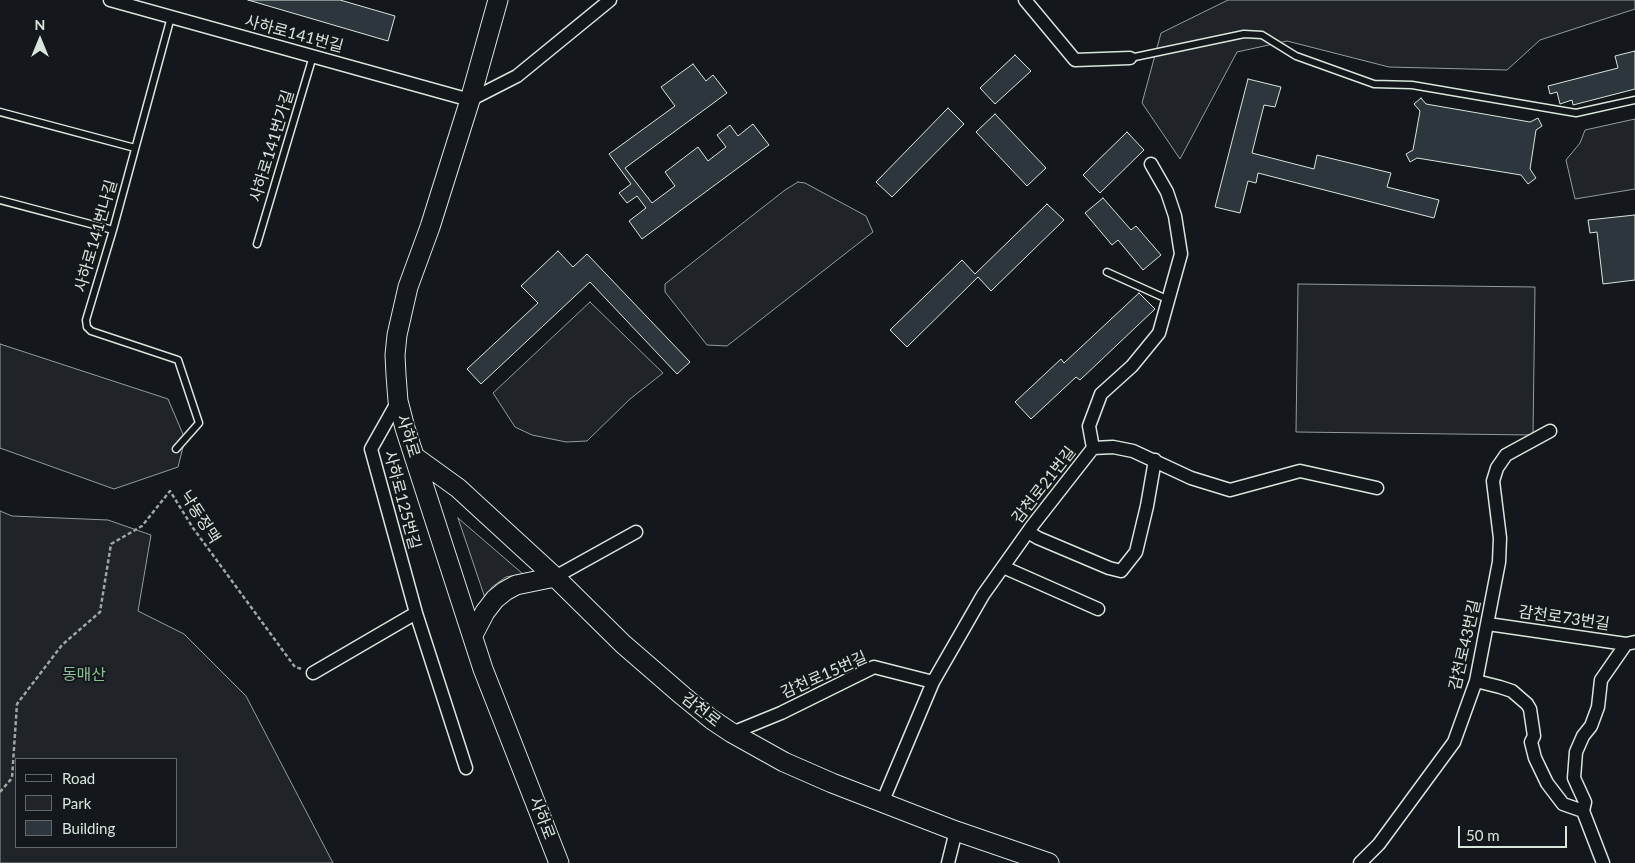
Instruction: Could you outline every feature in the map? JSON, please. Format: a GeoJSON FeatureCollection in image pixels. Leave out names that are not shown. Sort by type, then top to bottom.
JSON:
{"type":"FeatureCollection","features":[{"type":"Feature","properties":{"kind":"street","name":"사하로141번길"},"geometry":{"type":"LineString","coordinates":[[112,0],[470,100]]}},
{"type":"Feature","properties":{"kind":"street","name":"사하로"},"geometry":{"type":"LineString","coordinates":[[498,0],[470,100],[400,315],[395,356],[398,401],[483,669],[559,863]]}},
{"type":"Feature","properties":{"kind":"street"},"geometry":{"type":"LineString","coordinates":[[470,100],[517,76],[610,0]]}},
{"type":"Feature","properties":{"kind":"street"},"geometry":{"type":"LineString","coordinates":[[1025,0],[1075,60],[1130,58]]}},
{"type":"Feature","properties":{"kind":"street"},"geometry":{"type":"LineString","coordinates":[[1094,448],[1089,426],[1101,394],[1132,366],[1159,333],[1181,254],[1175,216],[1167,192],[1151,164]]}},
{"type":"Feature","properties":{"kind":"street","name":"사하로125번길"},"geometry":{"type":"LineString","coordinates":[[398,401],[371,449],[416,613],[466,768]]}},
{"type":"Feature","properties":{"kind":"street","name":"감천로43번길"},"geometry":{"type":"LineString","coordinates":[[1360,863],[1379,844],[1454,742],[1476,681],[1499,562],[1500,538],[1493,481],[1506,455],[1550,431]]}},
{"type":"Feature","properties":{"kind":"street","name":"감천로21번길"},"geometry":{"type":"LineString","coordinates":[[882,802],[933,682],[983,595],[1028,532],[1094,448],[1113,447],[1132,450],[1190,478],[1230,490],[1300,471],[1377,488]]}},
{"type":"Feature","properties":{"kind":"street","name":"감천로"},"geometry":{"type":"LineString","coordinates":[[415,457],[458,488],[556,577],[623,644],[697,708],[732,733],[784,762],[956,831],[1049,863]]}},
{"type":"Feature","properties":{"kind":"street"},"geometry":{"type":"LineString","coordinates":[[1028,532],[1109,568],[1121,571],[1136,552],[1155,460]]}},
{"type":"Feature","properties":{"kind":"street"},"geometry":{"type":"LineString","coordinates":[[473,635],[485,612],[495,599],[505,591],[516,585],[556,577],[636,532]]}},
{"type":"Feature","properties":{"kind":"street"},"geometry":{"type":"LineString","coordinates":[[1003,567],[1098,609]]}},
{"type":"Feature","properties":{"kind":"street"},"geometry":{"type":"LineString","coordinates":[[312,673],[416,613]]}},
{"type":"Feature","properties":{"kind":"street","name":"감천로73번길"},"geometry":{"type":"LineString","coordinates":[[1488,624],[1631,643]]}},
{"type":"Feature","properties":{"kind":"street"},"geometry":{"type":"LineString","coordinates":[[1603,863],[1583,811],[1585,802],[1574,778],[1576,752],[1583,736],[1591,726],[1598,707],[1601,680],[1631,643]]}},
{"type":"Feature","properties":{"kind":"street","name":"감천로15번길"},"geometry":{"type":"LineString","coordinates":[[732,733],[781,712],[874,667],[933,682]]}},
{"type":"Feature","properties":{"kind":"street"},"geometry":{"type":"LineString","coordinates":[[1476,681],[1512,691],[1527,704],[1530,709],[1534,736],[1531,742],[1535,758],[1547,783],[1563,804],[1583,811]]}},
{"type":"Feature","properties":{"kind":"street"},"geometry":{"type":"LineString","coordinates":[[948,863],[956,831]]}},
{"type":"Feature","properties":{"kind":"lane","name":"사하로141번나길"},"geometry":{"type":"LineString","coordinates":[[171,17],[113,230],[86,320],[87,327],[91,331],[178,360],[199,423],[176,449]]}},
{"type":"Feature","properties":{"kind":"lane"},"geometry":{"type":"LineString","coordinates":[[1130,58],[1244,34],[1262,35],[1296,56],[1374,84],[1412,85],[1576,113],[1635,100]]}},
{"type":"Feature","properties":{"kind":"lane","name":"사하로141번가길"},"geometry":{"type":"LineString","coordinates":[[257,244],[313,56]]}},
{"type":"Feature","properties":{"kind":"lane"},"geometry":{"type":"LineString","coordinates":[[0,112],[135,148]]}},
{"type":"Feature","properties":{"kind":"lane"},"geometry":{"type":"LineString","coordinates":[[0,200],[113,230]]}},
{"type":"Feature","properties":{"kind":"lane"},"geometry":{"type":"LineString","coordinates":[[1107,272],[1169,300]]}},
{"type":"Feature","properties":{"kind":"path","name":"낙동정맥"},"geometry":{"type":"LineString","coordinates":[[0,792],[12,778],[17,704],[62,645],[100,612],[111,544],[142,526],[170,491],[193,528],[295,667],[312,673]]}},
{"type":"Feature","properties":{"kind":"green space"},"geometry":{"type":"Polygon","coordinates":[[[1228,0],[1635,0],[1635,9],[1540,40],[1507,70],[1389,67],[1287,41],[1237,52],[1180,159],[1142,103],[1161,33],[1228,0]]]}},
{"type":"Feature","properties":{"kind":"green space"},"geometry":{"type":"Polygon","coordinates":[[[1635,119],[1635,189],[1575,199],[1566,160],[1580,143],[1585,130],[1635,119]]]}},
{"type":"Feature","properties":{"kind":"green space"},"geometry":{"type":"Polygon","coordinates":[[[798,182],[805,183],[866,216],[873,232],[727,346],[707,345],[665,292],[665,284],[785,190],[798,182]]]}},
{"type":"Feature","properties":{"kind":"green space"},"geometry":{"type":"Polygon","coordinates":[[[1298,284],[1535,287],[1533,435],[1296,432],[1298,284]]]}},
{"type":"Feature","properties":{"kind":"green space"},"geometry":{"type":"Polygon","coordinates":[[[590,302],[663,373],[630,399],[587,441],[566,442],[532,435],[515,427],[493,393],[590,302]]]}},
{"type":"Feature","properties":{"kind":"green space"},"geometry":{"type":"Polygon","coordinates":[[[0,344],[168,399],[185,439],[178,467],[114,489],[0,448],[0,344]]]}},
{"type":"Feature","properties":{"kind":"green space","name":"동매산"},"geometry":{"type":"Polygon","coordinates":[[[0,511],[12,516],[108,520],[151,535],[138,611],[184,634],[246,696],[333,863],[0,863],[0,511]]]}},
{"type":"Feature","properties":{"kind":"green space"},"geometry":{"type":"Polygon","coordinates":[[[458,518],[523,574],[506,577],[492,587],[485,598],[458,518]]]}},
{"type":"Feature","properties":{"kind":"building"},"geometry":{"type":"Polygon","coordinates":[[[248,0],[340,0],[395,16],[388,41],[248,0]]]}},
{"type":"Feature","properties":{"kind":"building"},"geometry":{"type":"Polygon","coordinates":[[[1635,51],[1635,89],[1573,105],[1572,100],[1560,104],[1557,92],[1550,94],[1548,86],[1618,68],[1615,56],[1635,51]]]}},
{"type":"Feature","properties":{"kind":"building"},"geometry":{"type":"Polygon","coordinates":[[[1015,55],[1031,71],[995,104],[980,88],[1015,55]]]}},
{"type":"Feature","properties":{"kind":"building"},"geometry":{"type":"Polygon","coordinates":[[[693,64],[706,81],[713,75],[727,93],[625,168],[652,203],[675,186],[665,172],[698,147],[708,161],[726,147],[717,135],[730,125],[738,136],[753,124],[769,145],[642,239],[629,221],[646,208],[637,196],[627,203],[619,193],[631,184],[609,154],[675,106],[661,87],[693,64]]]}},
{"type":"Feature","properties":{"kind":"building"},"geometry":{"type":"Polygon","coordinates":[[[1248,79],[1281,87],[1275,107],[1264,105],[1252,153],[1314,169],[1317,155],[1391,173],[1387,187],[1439,200],[1434,218],[1258,173],[1256,183],[1248,181],[1240,213],[1215,207],[1248,79]]]}},
{"type":"Feature","properties":{"kind":"building"},"geometry":{"type":"Polygon","coordinates":[[[1421,98],[1426,104],[1530,122],[1538,118],[1542,126],[1536,130],[1530,169],[1536,178],[1528,184],[1521,175],[1417,158],[1410,162],[1406,154],[1413,150],[1420,111],[1414,104],[1421,98]]]}},
{"type":"Feature","properties":{"kind":"building"},"geometry":{"type":"Polygon","coordinates":[[[948,108],[964,124],[892,197],[876,182],[948,108]]]}},
{"type":"Feature","properties":{"kind":"building"},"geometry":{"type":"Polygon","coordinates":[[[995,114],[1046,168],[1027,186],[976,132],[995,114]]]}},
{"type":"Feature","properties":{"kind":"building"},"geometry":{"type":"Polygon","coordinates":[[[1127,132],[1144,150],[1100,193],[1083,175],[1127,132]]]}},
{"type":"Feature","properties":{"kind":"building"},"geometry":{"type":"Polygon","coordinates":[[[1103,198],[1131,230],[1136,226],[1161,255],[1143,270],[1118,240],[1112,245],[1085,213],[1103,198]]]}},
{"type":"Feature","properties":{"kind":"building"},"geometry":{"type":"Polygon","coordinates":[[[1047,204],[1064,220],[991,291],[978,277],[907,347],[890,330],[962,260],[975,274],[1047,204]]]}},
{"type":"Feature","properties":{"kind":"building"},"geometry":{"type":"Polygon","coordinates":[[[1635,215],[1635,280],[1603,284],[1597,232],[1590,233],[1588,220],[1635,215]]]}},
{"type":"Feature","properties":{"kind":"building"},"geometry":{"type":"Polygon","coordinates":[[[558,251],[573,267],[587,254],[690,362],[677,374],[590,282],[481,384],[467,369],[538,303],[521,286],[558,251]]]}},
{"type":"Feature","properties":{"kind":"building"},"geometry":{"type":"Polygon","coordinates":[[[1139,293],[1155,309],[1080,380],[1076,377],[1031,419],[1015,402],[1061,359],[1064,363],[1139,293]]]}}]}
